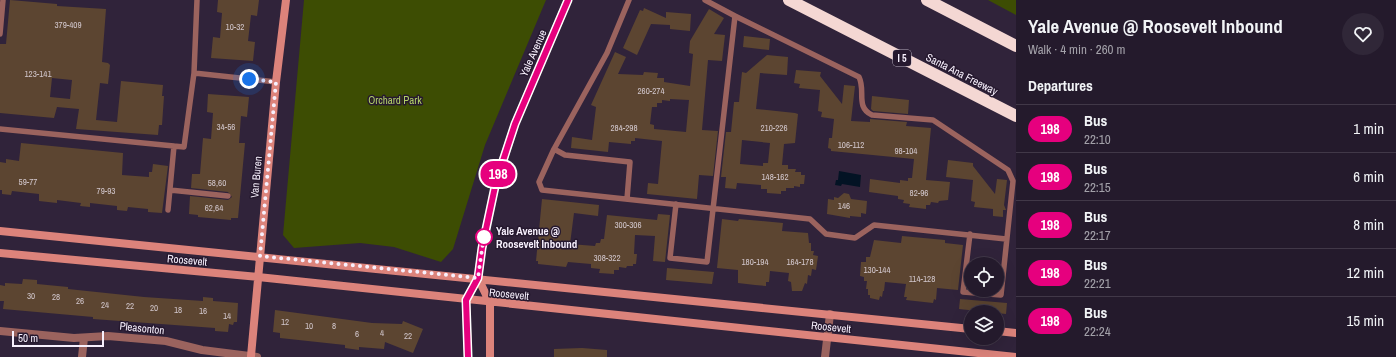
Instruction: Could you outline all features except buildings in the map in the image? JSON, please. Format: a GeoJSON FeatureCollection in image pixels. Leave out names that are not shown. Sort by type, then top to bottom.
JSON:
{"type":"FeatureCollection","features":[{"type":"Feature","properties":{"kind":"highway","name":"Santa Ana Freeway"},"geometry":{"type":"LineString","coordinates":[[789,0],[1016,116]]}},
{"type":"Feature","properties":{"kind":"highway"},"geometry":{"type":"LineString","coordinates":[[927,0],[1016,46]]}},
{"type":"Feature","properties":{"kind":"street","name":"Van Buren"},"geometry":{"type":"LineString","coordinates":[[254,356],[258,277],[276,82],[286,0]]}},
{"type":"Feature","properties":{"kind":"street","name":"Yale Avenue"},"geometry":{"type":"LineString","coordinates":[[466,300],[478,278],[482,248],[496,182],[505,151],[568,0]]}},
{"type":"Feature","properties":{"kind":"street","name":"Roosevelt"},"geometry":{"type":"LineString","coordinates":[[0,231],[964,327]]}},
{"type":"Feature","properties":{"kind":"street","name":"Roosevelt"},"geometry":{"type":"LineString","coordinates":[[0,253],[258,277],[490,303],[1016,357]]}},
{"type":"Feature","properties":{"kind":"street"},"geometry":{"type":"LineString","coordinates":[[478,278],[490,303],[490,357]]}},
{"type":"Feature","properties":{"kind":"street"},"geometry":{"type":"LineString","coordinates":[[466,300],[468,357]]}},
{"type":"Feature","properties":{"kind":"street"},"geometry":{"type":"LineString","coordinates":[[825,357],[830,314]]}},
{"type":"Feature","properties":{"kind":"street","name":"Pleasonton"},"geometry":{"type":"LineString","coordinates":[[0,331],[84,338],[108,336],[166,341],[202,354],[254,356]]}},
{"type":"Feature","properties":{"kind":"street"},"geometry":{"type":"LineString","coordinates":[[1004,332],[1016,333]]}},
{"type":"Feature","properties":{"kind":"street"},"geometry":{"type":"LineString","coordinates":[[82,357],[84,338]]}},
{"type":"Feature","properties":{"kind":"lane"},"geometry":{"type":"LineString","coordinates":[[0,34],[3,0]]}},
{"type":"Feature","properties":{"kind":"lane"},"geometry":{"type":"LineString","coordinates":[[0,129],[184,147],[194,73],[197,0]]}},
{"type":"Feature","properties":{"kind":"lane"},"geometry":{"type":"LineString","coordinates":[[629,0],[607,53],[554,149],[539,182],[542,190],[810,219],[826,234],[855,238],[874,225],[1006,239]]}},
{"type":"Feature","properties":{"kind":"lane"},"geometry":{"type":"LineString","coordinates":[[705,0],[859,77],[862,84],[862,106],[866,112],[872,116],[933,120],[1008,170],[1013,181],[1013,201],[1006,239],[1001,295],[963,292],[970,234]]}},
{"type":"Feature","properties":{"kind":"lane"},"geometry":{"type":"LineString","coordinates":[[676,204],[670,258],[707,262],[735,16]]}},
{"type":"Feature","properties":{"kind":"lane"},"geometry":{"type":"LineString","coordinates":[[194,73],[276,82]]}},
{"type":"Feature","properties":{"kind":"lane"},"geometry":{"type":"LineString","coordinates":[[168,210],[174,146]]}},
{"type":"Feature","properties":{"kind":"lane"},"geometry":{"type":"LineString","coordinates":[[554,149],[564,155],[630,162],[627,199]]}},
{"type":"Feature","properties":{"kind":"lane"},"geometry":{"type":"LineString","coordinates":[[170,190],[228,196]]}},
{"type":"Feature","properties":{"kind":"green space","name":"Orchard Park"},"geometry":{"type":"Polygon","coordinates":[[[304,0],[546,0],[485,145],[453,249],[441,262],[394,247],[360,243],[294,248],[283,235],[304,0]]]}},
{"type":"Feature","properties":{"kind":"green space"},"geometry":{"type":"Polygon","coordinates":[[[988,0],[1016,0],[1016,15],[988,0]]]}},
{"type":"Feature","properties":{"kind":"water"},"geometry":{"type":"Polygon","coordinates":[[[839,171],[861,175],[860,187],[842,184],[841,186],[835,185],[836,180],[838,180],[839,171]]]}},
{"type":"Feature","properties":{"kind":"bus line","name":"198"},"geometry":{"type":"LineString","coordinates":[[468,357],[466,300],[478,278],[482,248],[496,182],[505,151],[531,83],[568,0]]}},
{"type":"Feature","properties":{"kind":"place","name":"Yale Avenue @ Roosevelt Inbound"},"geometry":{"type":"Point","coordinates":[484,237]}},
{"type":"Feature","properties":{"kind":"route"},"geometry":{"type":"LineString","coordinates":[[249,79],[276,82],[260,256],[478,278],[484,235],[484,237]]}}]}
